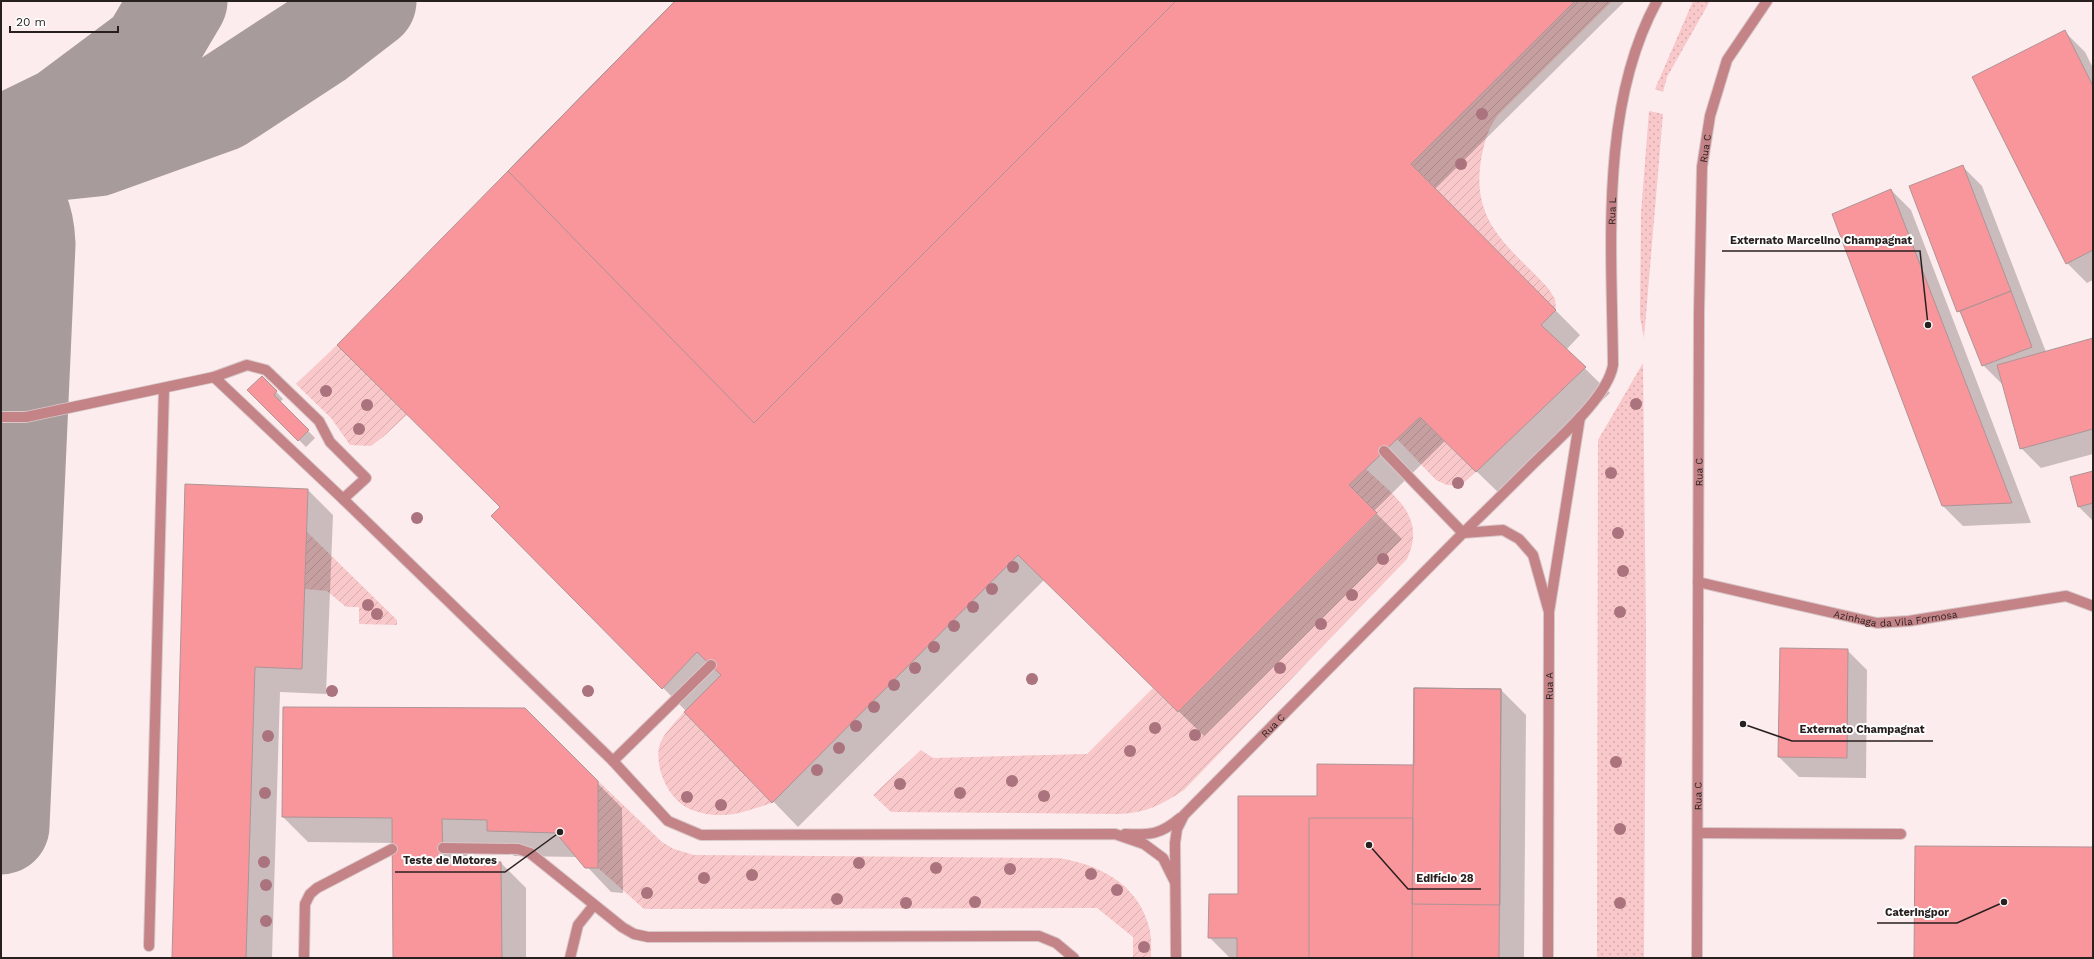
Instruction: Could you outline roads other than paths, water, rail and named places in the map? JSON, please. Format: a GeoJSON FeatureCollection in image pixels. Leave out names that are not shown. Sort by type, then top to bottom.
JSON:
{"type":"FeatureCollection","features":[{"type":"Feature","properties":{"kind":"street","name":"Rua L"},"geometry":{"type":"LineString","coordinates":[[1580,417],[1611,375],[1613,365],[1612,209],[1618,125],[1622,93],[1647,20],[1657,1]]}},
{"type":"Feature","properties":{"kind":"street","name":"Rua C"},"geometry":{"type":"LineString","coordinates":[[1697,958],[1698,582],[1702,167],[1710,116],[1727,60],[1767,1]]}},
{"type":"Feature","properties":{"kind":"street"},"geometry":{"type":"LineString","coordinates":[[1,417],[26,417],[164,388],[214,377],[247,365],[266,370],[319,421],[330,442],[366,478],[343,499]]}},
{"type":"Feature","properties":{"kind":"street"},"geometry":{"type":"LineString","coordinates":[[214,377],[343,499],[613,761],[668,821],[701,835],[1151,835],[1167,829],[1184,815]]}},
{"type":"Feature","properties":{"kind":"street"},"geometry":{"type":"LineString","coordinates":[[149,946],[164,388]]}},
{"type":"Feature","properties":{"kind":"street","name":"Rua C"},"geometry":{"type":"LineString","coordinates":[[1176,958],[1175,843],[1177,829],[1184,815],[1580,417]]}},
{"type":"Feature","properties":{"kind":"street","name":"Rua A"},"geometry":{"type":"LineString","coordinates":[[1548,958],[1549,612],[1580,417]]}},
{"type":"Feature","properties":{"kind":"street"},"geometry":{"type":"LineString","coordinates":[[1384,451],[1463,533],[1503,530],[1519,539],[1533,555],[1549,612]]}},
{"type":"Feature","properties":{"kind":"street","name":"Azinhaga da Vila Formosa"},"geometry":{"type":"LineString","coordinates":[[1698,582],[1877,623],[1909,622],[2066,596],[2093,606]]}},
{"type":"Feature","properties":{"kind":"street"},"geometry":{"type":"LineString","coordinates":[[613,761],[711,665]]}},
{"type":"Feature","properties":{"kind":"street"},"geometry":{"type":"LineString","coordinates":[[1698,833],[1901,834]]}},
{"type":"Feature","properties":{"kind":"street"},"geometry":{"type":"LineString","coordinates":[[1115,834],[1144,844],[1163,858],[1175,882]]}},
{"type":"Feature","properties":{"kind":"street"},"geometry":{"type":"LineString","coordinates":[[443,848],[518,849],[530,853],[594,905],[634,934],[648,937],[1039,936],[1056,943],[1074,958]]}},
{"type":"Feature","properties":{"kind":"street"},"geometry":{"type":"LineString","coordinates":[[304,958],[305,904],[310,894],[317,888],[392,849]]}},
{"type":"Feature","properties":{"kind":"street"},"geometry":{"type":"LineString","coordinates":[[570,958],[578,926],[594,905]]}},
{"type":"Feature","properties":{"kind":"place","name":"Externato Marcelino Champagnat"},"geometry":{"type":"Point","coordinates":[1928,325]}},
{"type":"Feature","properties":{"kind":"place","name":"Externato Champagnat"},"geometry":{"type":"Point","coordinates":[1743,724]}},
{"type":"Feature","properties":{"kind":"place","name":"Teste de Motores"},"geometry":{"type":"Point","coordinates":[560,832]}},
{"type":"Feature","properties":{"kind":"place","name":"Edifício 28"},"geometry":{"type":"Point","coordinates":[1369,845]}},
{"type":"Feature","properties":{"kind":"place","name":"Cateringpor"},"geometry":{"type":"Point","coordinates":[2004,902]}}]}
